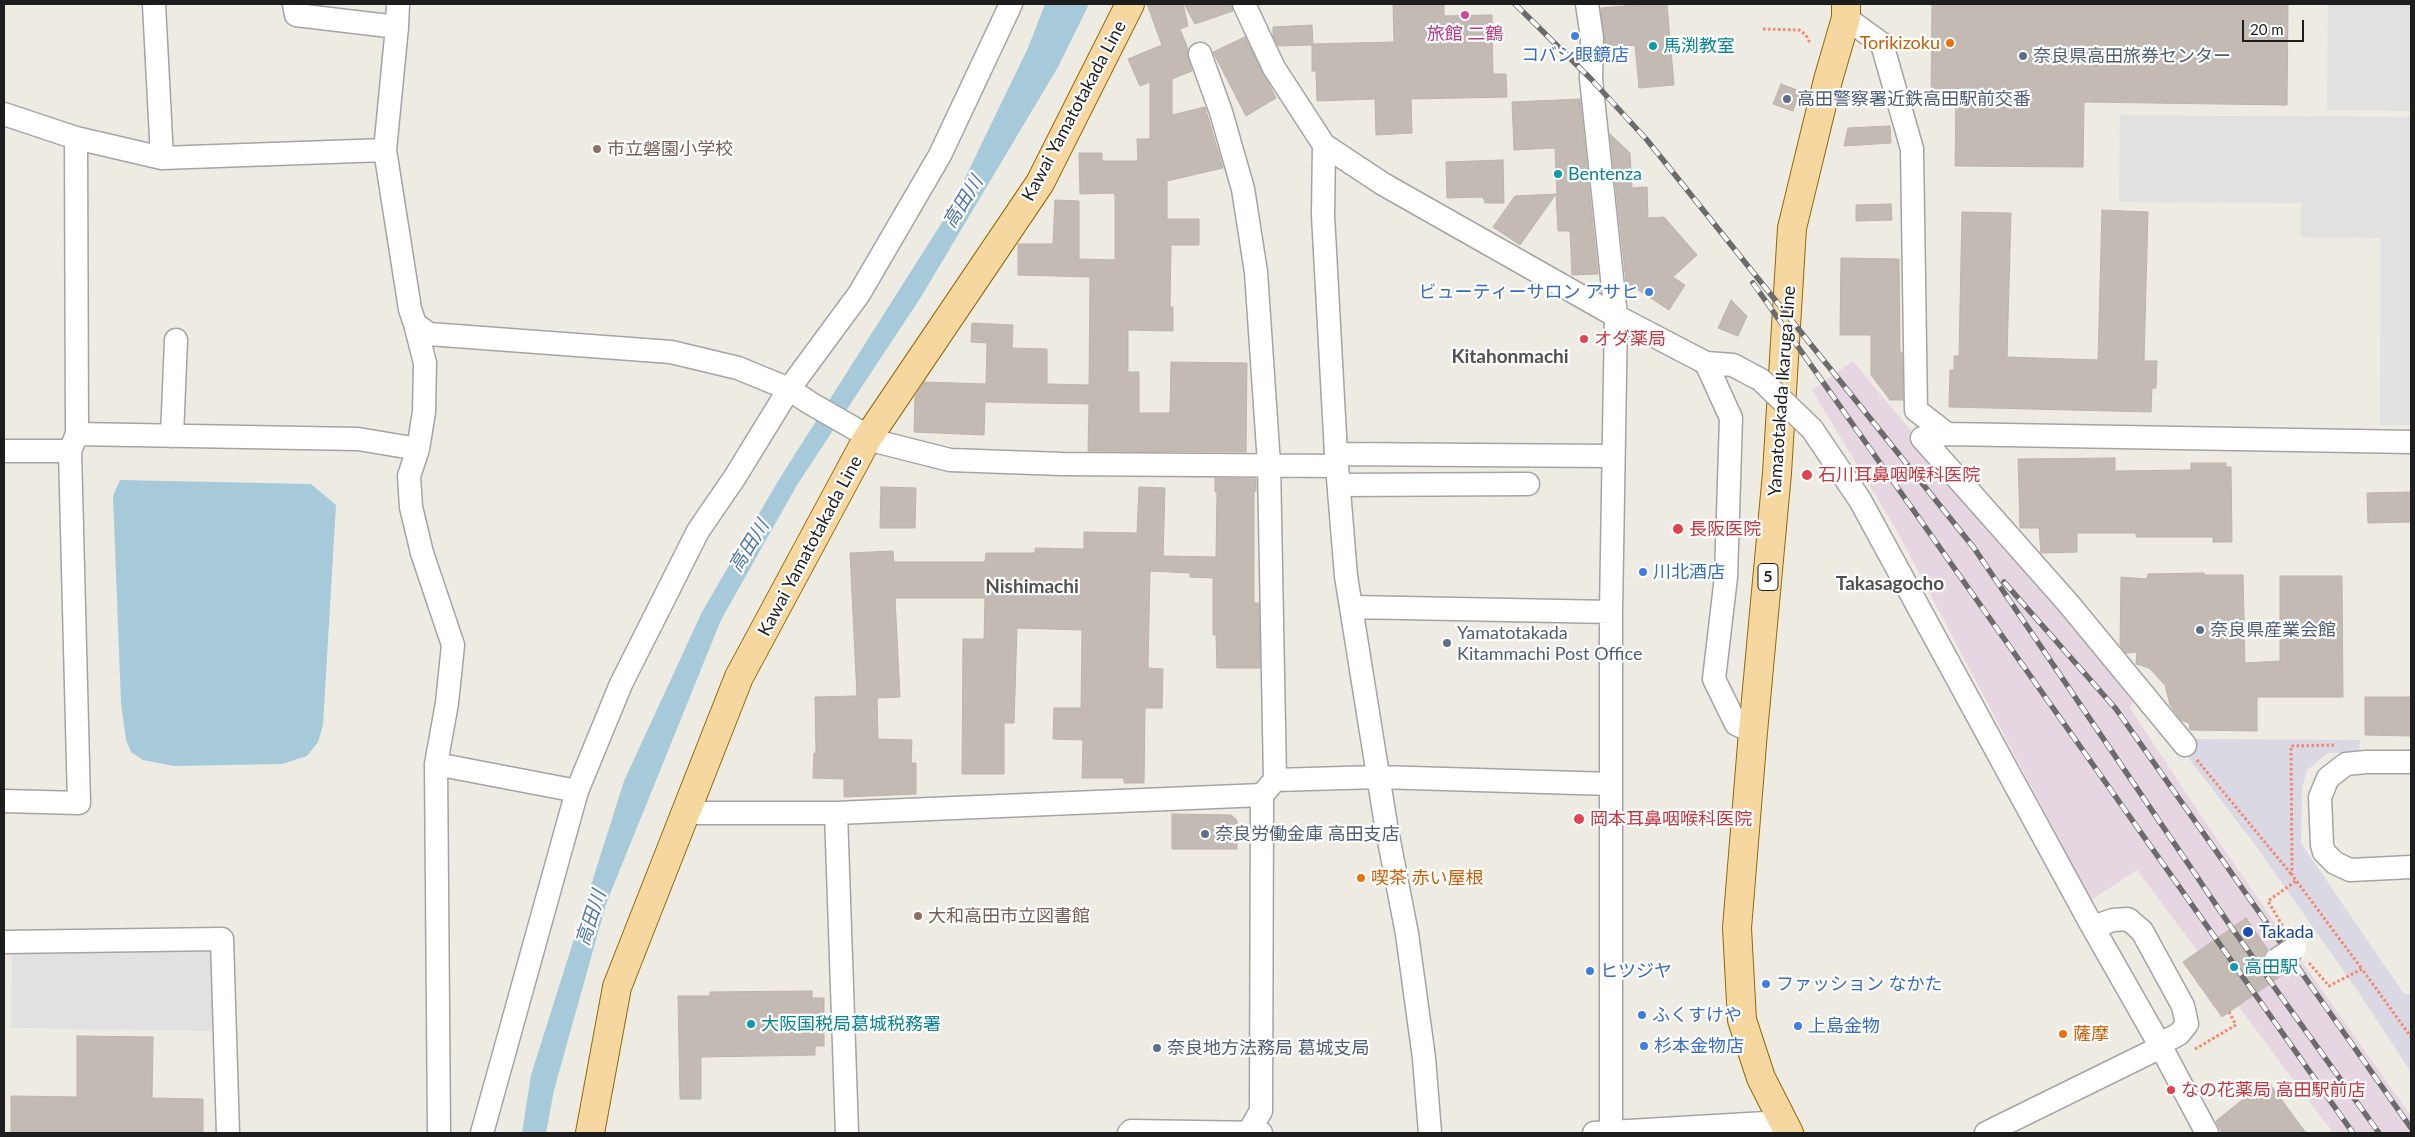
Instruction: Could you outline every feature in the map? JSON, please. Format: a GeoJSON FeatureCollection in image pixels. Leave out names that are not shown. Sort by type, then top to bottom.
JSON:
{"type":"FeatureCollection","features":[{"type":"Feature","properties":{"kind":"main road","name":"Kawai Yamatotakada Line"},"geometry":{"type":"LineString","coordinates":[[590,1133],[617,987],[739,677],[862,435],[1040,183],[1130,4]]}},
{"type":"Feature","properties":{"kind":"main road","name":"Yamatotakada Ikaruga Line"},"geometry":{"type":"LineString","coordinates":[[1786,1128],[1761,1078],[1742,1020],[1737,928],[1753,732],[1778,473],[1792,228],[1846,11]]}},
{"type":"Feature","properties":{"kind":"street"},"geometry":{"type":"LineString","coordinates":[[154,4],[162,158]]}},
{"type":"Feature","properties":{"kind":"street"},"geometry":{"type":"LineString","coordinates":[[294,4],[296,15],[397,27]]}},
{"type":"Feature","properties":{"kind":"street"},"geometry":{"type":"LineString","coordinates":[[398,4],[385,150],[410,309],[425,363],[424,412],[418,448],[409,476],[411,507],[422,553],[453,645],[447,703],[436,764],[440,1133]]}},
{"type":"Feature","properties":{"kind":"street"},"geometry":{"type":"LineString","coordinates":[[482,1133],[577,791],[621,684],[698,531],[735,477],[789,389],[859,294],[940,154],[1011,4]]}},
{"type":"Feature","properties":{"kind":"street"},"geometry":{"type":"LineString","coordinates":[[1244,4],[1274,68],[1324,145],[1383,184],[1616,316],[1706,362],[1733,365],[1761,380],[1812,429],[1860,500],[2092,927],[2160,1045],[2207,1133]]}},
{"type":"Feature","properties":{"kind":"street"},"geometry":{"type":"LineString","coordinates":[[1587,4],[1592,38],[1591,79],[1616,316],[1610,612],[1611,1133]]}},
{"type":"Feature","properties":{"kind":"street"},"geometry":{"type":"LineString","coordinates":[[1846,11],[1882,44],[1912,149],[1916,410],[1947,434]]}},
{"type":"Feature","properties":{"kind":"street"},"geometry":{"type":"LineString","coordinates":[[1200,54],[1243,189],[1256,272],[1269,464],[1269,788],[1261,1111],[1248,1133]]}},
{"type":"Feature","properties":{"kind":"street"},"geometry":{"type":"LineString","coordinates":[[4,114],[76,138],[162,158],[385,150]]}},
{"type":"Feature","properties":{"kind":"street"},"geometry":{"type":"LineString","coordinates":[[4,801],[79,803],[73,442],[76,138]]}},
{"type":"Feature","properties":{"kind":"street"},"geometry":{"type":"LineString","coordinates":[[1324,145],[1323,215],[1337,468],[1346,576],[1378,777],[1407,934],[1424,1058],[1430,1133]]}},
{"type":"Feature","properties":{"kind":"street"},"geometry":{"type":"LineString","coordinates":[[415,324],[429,334],[671,352],[738,368],[789,389],[862,435],[950,460],[1062,464],[1269,464],[1528,484]]}},
{"type":"Feature","properties":{"kind":"street"},"geometry":{"type":"LineString","coordinates":[[172,436],[176,340]]}},
{"type":"Feature","properties":{"kind":"street"},"geometry":{"type":"LineString","coordinates":[[1706,362],[1731,418],[1726,578],[1714,678],[1736,724],[1753,732]]}},
{"type":"Feature","properties":{"kind":"street"},"geometry":{"type":"LineString","coordinates":[[2185,745],[2068,603],[1922,438],[1947,434],[2411,442]]}},
{"type":"Feature","properties":{"kind":"street"},"geometry":{"type":"LineString","coordinates":[[4,451],[73,442],[172,436],[358,439],[418,448]]}},
{"type":"Feature","properties":{"kind":"street"},"geometry":{"type":"LineString","coordinates":[[1337,468],[1612,456]]}},
{"type":"Feature","properties":{"kind":"street"},"geometry":{"type":"LineString","coordinates":[[1351,606],[1610,612]]}},
{"type":"Feature","properties":{"kind":"street"},"geometry":{"type":"LineString","coordinates":[[2411,762],[2346,764],[2328,778],[2322,787],[2320,805],[2322,844],[2329,858],[2335,863],[2350,870],[2411,868]]}},
{"type":"Feature","properties":{"kind":"street"},"geometry":{"type":"LineString","coordinates":[[436,764],[577,791]]}},
{"type":"Feature","properties":{"kind":"street"},"geometry":{"type":"LineString","coordinates":[[686,813],[836,813],[1269,788],[1378,777],[1610,784]]}},
{"type":"Feature","properties":{"kind":"street"},"geometry":{"type":"LineString","coordinates":[[836,813],[847,1133]]}},
{"type":"Feature","properties":{"kind":"street"},"geometry":{"type":"LineString","coordinates":[[1986,1133],[2160,1045],[2179,1034],[2187,1024],[2182,1006],[2142,931],[2128,919],[2112,920],[2092,927]]}},
{"type":"Feature","properties":{"kind":"street"},"geometry":{"type":"LineString","coordinates":[[4,942],[222,939],[228,1133]]}},
{"type":"Feature","properties":{"kind":"street"},"geometry":{"type":"LineString","coordinates":[[2276,960],[2295,948]]}},
{"type":"Feature","properties":{"kind":"street"},"geometry":{"type":"LineString","coordinates":[[1594,1133],[1786,1128]]}},
{"type":"Feature","properties":{"kind":"street"},"geometry":{"type":"LineString","coordinates":[[1129,1133],[1131,1131],[1265,1133]]}},
{"type":"Feature","properties":{"kind":"path"},"geometry":{"type":"LineString","coordinates":[[1763,29],[1799,30],[1806,35],[1810,43]]}},
{"type":"Feature","properties":{"kind":"path"},"geometry":{"type":"LineString","coordinates":[[2185,745],[2292,875]]}},
{"type":"Feature","properties":{"kind":"path"},"geometry":{"type":"LineString","coordinates":[[2296,881],[2268,901],[2295,948],[2329,986],[2362,969],[2411,1037]]}},
{"type":"Feature","properties":{"kind":"path"},"geometry":{"type":"LineString","coordinates":[[2192,1052],[2236,1025],[2229,1012]]}},
{"type":"Feature","properties":{"kind":"shaded area"},"geometry":{"type":"Polygon","coordinates":[[[2328,4],[2411,4],[2411,111],[2327,110],[2328,4]]]}},
{"type":"Feature","properties":{"kind":"shaded area"},"geometry":{"type":"Polygon","coordinates":[[[2120,115],[2411,117],[2411,425],[2380,425],[2381,238],[2301,237],[2301,203],[2119,202],[2120,115]]]}},
{"type":"Feature","properties":{"kind":"shaded area"},"geometry":{"type":"Polygon","coordinates":[[[1853,361],[2134,700],[2130,708],[2202,817],[2411,1116],[2411,1133],[2333,1133],[2137,870],[2091,900],[1896,529],[1812,390],[1853,361]]]}},
{"type":"Feature","properties":{"kind":"shaded area"},"geometry":{"type":"Polygon","coordinates":[[[2194,739],[2360,740],[2359,752],[2328,753],[2307,770],[2302,788],[2301,843],[2404,994],[2411,994],[2411,1072],[2355,987],[2256,846],[2181,748],[2194,739]]]}},
{"type":"Feature","properties":{"kind":"shaded area"},"geometry":{"type":"Polygon","coordinates":[[[12,949],[214,952],[213,1031],[11,1028],[12,949]]]}},
{"type":"Feature","properties":{"kind":"water","name":"高田川"},"geometry":{"type":"Polygon","coordinates":[[[1045,4],[1089,4],[1058,67],[921,297],[797,485],[721,620],[606,904],[554,1090],[546,1133],[522,1133],[531,1075],[624,781],[702,612],[778,481],[948,213],[1028,48],[1045,4]]]}},
{"type":"Feature","properties":{"kind":"water"},"geometry":{"type":"Polygon","coordinates":[[[120,480],[311,484],[336,505],[323,725],[318,742],[307,756],[282,764],[174,766],[143,760],[131,752],[126,740],[121,703],[113,496],[120,480]]]}},
{"type":"Feature","properties":{"kind":"building"},"geometry":{"type":"Polygon","coordinates":[[[1147,4],[1183,4],[1188,26],[1180,29],[1188,49],[1188,58],[1192,71],[1172,79],[1172,115],[1205,107],[1223,168],[1167,181],[1167,219],[1199,219],[1199,245],[1171,245],[1170,307],[1173,307],[1173,331],[1128,330],[1128,372],[1139,372],[1139,413],[1170,413],[1171,362],[1247,363],[1246,452],[1088,451],[1089,404],[985,402],[984,435],[914,432],[915,397],[924,382],[986,384],[987,343],[971,342],[972,323],[1013,325],[1012,348],[1047,349],[1047,384],[1089,385],[1090,277],[1018,275],[1018,244],[1053,244],[1055,200],[1079,201],[1079,259],[1115,260],[1114,193],[1080,194],[1079,153],[1102,153],[1102,161],[1138,161],[1137,139],[1150,139],[1150,82],[1140,86],[1128,59],[1162,45],[1147,4]]]}},
{"type":"Feature","properties":{"kind":"building"},"geometry":{"type":"Polygon","coordinates":[[[1184,4],[1231,4],[1233,11],[1195,24],[1184,4]]]}},
{"type":"Feature","properties":{"kind":"building"},"geometry":{"type":"Polygon","coordinates":[[[1393,4],[1444,4],[1444,16],[1492,15],[1493,74],[1506,74],[1507,97],[1411,99],[1412,133],[1376,135],[1375,99],[1317,101],[1316,71],[1312,71],[1312,45],[1278,46],[1273,35],[1273,27],[1312,25],[1313,44],[1394,42],[1393,4]]]}},
{"type":"Feature","properties":{"kind":"building","name":"馬渕教室"},"geometry":{"type":"Polygon","coordinates":[[[1667,4],[1674,85],[1639,88],[1635,45],[1605,48],[1601,8],[1667,4]]]}},
{"type":"Feature","properties":{"kind":"building"},"geometry":{"type":"Polygon","coordinates":[[[1932,4],[2288,4],[2287,105],[2084,102],[2083,167],[1955,166],[1956,94],[1931,94],[1932,4]]]}},
{"type":"Feature","properties":{"kind":"building"},"geometry":{"type":"Polygon","coordinates":[[[1245,37],[1276,98],[1246,116],[1213,52],[1245,37]]]}},
{"type":"Feature","properties":{"kind":"building"},"geometry":{"type":"Polygon","coordinates":[[[1781,84],[1800,91],[1793,111],[1773,104],[1781,84]]]}},
{"type":"Feature","properties":{"kind":"building"},"geometry":{"type":"Polygon","coordinates":[[[1580,99],[1598,274],[1572,275],[1570,231],[1558,231],[1555,148],[1514,150],[1512,102],[1580,99]]]}},
{"type":"Feature","properties":{"kind":"building"},"geometry":{"type":"Polygon","coordinates":[[[1890,126],[1891,143],[1844,146],[1848,128],[1890,126]]]}},
{"type":"Feature","properties":{"kind":"building"},"geometry":{"type":"Polygon","coordinates":[[[1610,134],[1630,153],[1632,188],[1647,187],[1648,218],[1664,217],[1697,255],[1673,277],[1685,285],[1669,310],[1626,282],[1610,134]]]}},
{"type":"Feature","properties":{"kind":"building"},"geometry":{"type":"Polygon","coordinates":[[[1503,160],[1504,203],[1485,203],[1483,197],[1447,198],[1446,162],[1503,160]]]}},
{"type":"Feature","properties":{"kind":"building"},"geometry":{"type":"Polygon","coordinates":[[[1556,194],[1520,245],[1493,227],[1515,196],[1556,194]]]}},
{"type":"Feature","properties":{"kind":"building"},"geometry":{"type":"Polygon","coordinates":[[[1891,204],[1892,220],[1856,221],[1856,205],[1891,204]]]}},
{"type":"Feature","properties":{"kind":"building"},"geometry":{"type":"Polygon","coordinates":[[[2102,210],[2148,212],[2144,361],[2157,361],[2156,388],[2152,388],[2151,412],[1949,407],[1950,370],[1954,370],[1954,356],[1959,356],[1962,212],[2011,213],[2007,357],[2098,360],[2102,210]]]}},
{"type":"Feature","properties":{"kind":"building"},"geometry":{"type":"Polygon","coordinates":[[[1841,258],[1899,259],[1900,352],[1902,352],[1903,400],[1890,400],[1871,375],[1871,335],[1840,335],[1841,258]]]}},
{"type":"Feature","properties":{"kind":"building"},"geometry":{"type":"Polygon","coordinates":[[[1731,300],[1747,316],[1738,336],[1718,328],[1731,300]]]}},
{"type":"Feature","properties":{"kind":"building"},"geometry":{"type":"Polygon","coordinates":[[[2115,458],[2115,471],[2191,470],[2191,463],[2226,463],[2226,467],[2231,467],[2232,542],[2213,542],[2213,537],[2136,537],[2136,533],[2077,533],[2077,552],[2041,553],[2039,528],[2020,528],[2018,459],[2115,458]]]}},
{"type":"Feature","properties":{"kind":"building"},"geometry":{"type":"Polygon","coordinates":[[[1215,478],[1256,479],[1256,491],[1254,491],[1254,603],[1259,603],[1260,668],[1217,668],[1216,635],[1213,635],[1213,578],[1190,577],[1190,573],[1150,571],[1148,668],[1163,669],[1162,708],[1145,708],[1144,783],[1124,783],[1124,778],[1082,778],[1083,740],[1053,739],[1054,708],[1081,708],[1082,630],[1017,628],[1014,723],[1004,723],[1004,774],[962,774],[963,639],[984,639],[985,598],[895,598],[900,697],[877,698],[878,739],[912,740],[911,763],[916,763],[916,794],[844,797],[844,779],[813,778],[814,753],[816,753],[815,697],[857,696],[850,553],[893,551],[894,562],[985,562],[986,553],[1035,553],[1035,548],[1084,549],[1084,532],[1137,533],[1139,487],[1165,488],[1163,556],[1216,557],[1217,492],[1215,492],[1215,478]]]}},
{"type":"Feature","properties":{"kind":"building"},"geometry":{"type":"Polygon","coordinates":[[[881,487],[916,488],[915,528],[880,528],[881,487]]]}},
{"type":"Feature","properties":{"kind":"building"},"geometry":{"type":"Polygon","coordinates":[[[2411,492],[2411,522],[2368,523],[2367,493],[2411,492]]]}},
{"type":"Feature","properties":{"kind":"building"},"geometry":{"type":"Polygon","coordinates":[[[2204,573],[2204,575],[2243,575],[2245,663],[2280,661],[2280,576],[2342,576],[2343,697],[2257,697],[2257,731],[2190,730],[2189,723],[2181,720],[2170,705],[2165,685],[2149,668],[2136,664],[2137,652],[2126,653],[2120,645],[2121,577],[2147,579],[2148,574],[2204,573]]]}},
{"type":"Feature","properties":{"kind":"building"},"geometry":{"type":"Polygon","coordinates":[[[2365,697],[2411,697],[2411,736],[2365,735],[2365,697]]]}},
{"type":"Feature","properties":{"kind":"building","name":"奈良労働金庫 高田支店"},"geometry":{"type":"Polygon","coordinates":[[[1172,814],[1231,815],[1237,820],[1237,849],[1172,849],[1172,814]]]}},
{"type":"Feature","properties":{"kind":"building","name":"高田駅"},"geometry":{"type":"Polygon","coordinates":[[[2246,918],[2268,950],[2263,960],[2265,967],[2270,972],[2277,973],[2283,971],[2285,973],[2222,1017],[2183,962],[2246,918]]]}},
{"type":"Feature","properties":{"kind":"building","name":"大阪国税局葛城税務署"},"geometry":{"type":"Polygon","coordinates":[[[812,991],[812,998],[824,998],[824,1046],[815,1046],[815,1055],[701,1057],[701,1099],[680,1099],[678,996],[710,996],[710,992],[812,991]]]}},
{"type":"Feature","properties":{"kind":"building"},"geometry":{"type":"Polygon","coordinates":[[[77,1036],[153,1037],[152,1098],[203,1099],[203,1133],[11,1133],[11,1096],[77,1097],[77,1036]]]}},
{"type":"Feature","properties":{"kind":"building"},"geometry":{"type":"Polygon","coordinates":[[[2267,1080],[2306,1133],[2222,1133],[2216,1121],[2267,1080]]]}},
{"type":"Feature","properties":{"kind":"railway"},"geometry":{"type":"LineString","coordinates":[[1515,4],[1591,79],[1647,140],[1974,548],[2229,924],[2379,1133]]}},
{"type":"Feature","properties":{"kind":"railway"},"geometry":{"type":"LineString","coordinates":[[1753,283],[2353,1133]]}},
{"type":"Feature","properties":{"kind":"railway"},"geometry":{"type":"LineString","coordinates":[[2004,582],[2116,709],[2411,1128]]}},
{"type":"Feature","properties":{"kind":"place","name":"旅館 二鶴"},"geometry":{"type":"Point","coordinates":[1465,15]}},
{"type":"Feature","properties":{"kind":"place","name":"コバシ眼鏡店"},"geometry":{"type":"Point","coordinates":[1575,36]}},
{"type":"Feature","properties":{"kind":"place","name":"Torikizoku"},"geometry":{"type":"Point","coordinates":[1950,43]}},
{"type":"Feature","properties":{"kind":"place","name":"馬渕教室"},"geometry":{"type":"Point","coordinates":[1653,46]}},
{"type":"Feature","properties":{"kind":"place","name":"奈良県高田旅券センター"},"geometry":{"type":"Point","coordinates":[2023,56]}},
{"type":"Feature","properties":{"kind":"place","name":"高田警察署近鉄高田駅前交番"},"geometry":{"type":"Point","coordinates":[1787,99]}},
{"type":"Feature","properties":{"kind":"place","name":"市立磐園小学校"},"geometry":{"type":"Point","coordinates":[597,149]}},
{"type":"Feature","properties":{"kind":"place","name":"Bentenza"},"geometry":{"type":"Point","coordinates":[1558,174]}},
{"type":"Feature","properties":{"kind":"place","name":"ビューティーサロン アサヒ"},"geometry":{"type":"Point","coordinates":[1649,292]}},
{"type":"Feature","properties":{"kind":"place","name":"オダ薬局"},"geometry":{"type":"Point","coordinates":[1584,339]}},
{"type":"Feature","properties":{"kind":"place","name":"石川耳鼻咽喉科医院"},"geometry":{"type":"Point","coordinates":[1807,475]}},
{"type":"Feature","properties":{"kind":"place","name":"長阪医院"},"geometry":{"type":"Point","coordinates":[1678,529]}},
{"type":"Feature","properties":{"kind":"place","name":"川北酒店"},"geometry":{"type":"Point","coordinates":[1643,572]}},
{"type":"Feature","properties":{"kind":"place","name":"奈良県産業会館"},"geometry":{"type":"Point","coordinates":[2200,630]}},
{"type":"Feature","properties":{"kind":"place","name":"Yamatotakada Kitammachi Post Office"},"geometry":{"type":"Point","coordinates":[1447,643]}},
{"type":"Feature","properties":{"kind":"place","name":"岡本耳鼻咽喉科医院"},"geometry":{"type":"Point","coordinates":[1579,819]}},
{"type":"Feature","properties":{"kind":"place","name":"奈良労働金庫 高田支店"},"geometry":{"type":"Point","coordinates":[1205,834]}},
{"type":"Feature","properties":{"kind":"place","name":"喫茶 赤い屋根"},"geometry":{"type":"Point","coordinates":[1361,878]}},
{"type":"Feature","properties":{"kind":"place","name":"大和高田市立図書館"},"geometry":{"type":"Point","coordinates":[918,916]}},
{"type":"Feature","properties":{"kind":"place","name":"Takada"},"geometry":{"type":"Point","coordinates":[2248,932]}},
{"type":"Feature","properties":{"kind":"place","name":"高田駅"},"geometry":{"type":"Point","coordinates":[2234,967]}},
{"type":"Feature","properties":{"kind":"place","name":"ヒツジヤ"},"geometry":{"type":"Point","coordinates":[1590,971]}},
{"type":"Feature","properties":{"kind":"place","name":"ファッション なかた"},"geometry":{"type":"Point","coordinates":[1766,984]}},
{"type":"Feature","properties":{"kind":"place","name":"ふくすけや"},"geometry":{"type":"Point","coordinates":[1642,1015]}},
{"type":"Feature","properties":{"kind":"place","name":"大阪国税局葛城税務署"},"geometry":{"type":"Point","coordinates":[751,1024]}},
{"type":"Feature","properties":{"kind":"place","name":"上島金物"},"geometry":{"type":"Point","coordinates":[1798,1026]}},
{"type":"Feature","properties":{"kind":"place","name":"薩摩"},"geometry":{"type":"Point","coordinates":[2063,1034]}},
{"type":"Feature","properties":{"kind":"place","name":"杉本金物店"},"geometry":{"type":"Point","coordinates":[1644,1046]}},
{"type":"Feature","properties":{"kind":"place","name":"奈良地方法務局 葛城支局"},"geometry":{"type":"Point","coordinates":[1157,1048]}},
{"type":"Feature","properties":{"kind":"place","name":"なの花薬局 高田駅前店"},"geometry":{"type":"Point","coordinates":[2171,1090]}},
{"type":"Feature","properties":{"kind":"district","name":"Kitahonmachi"},"geometry":{"type":"Point","coordinates":[1510,357]}},
{"type":"Feature","properties":{"kind":"district","name":"Takasagocho"},"geometry":{"type":"Point","coordinates":[1890,584]}},
{"type":"Feature","properties":{"kind":"district","name":"Nishimachi"},"geometry":{"type":"Point","coordinates":[1032,587]}}]}
